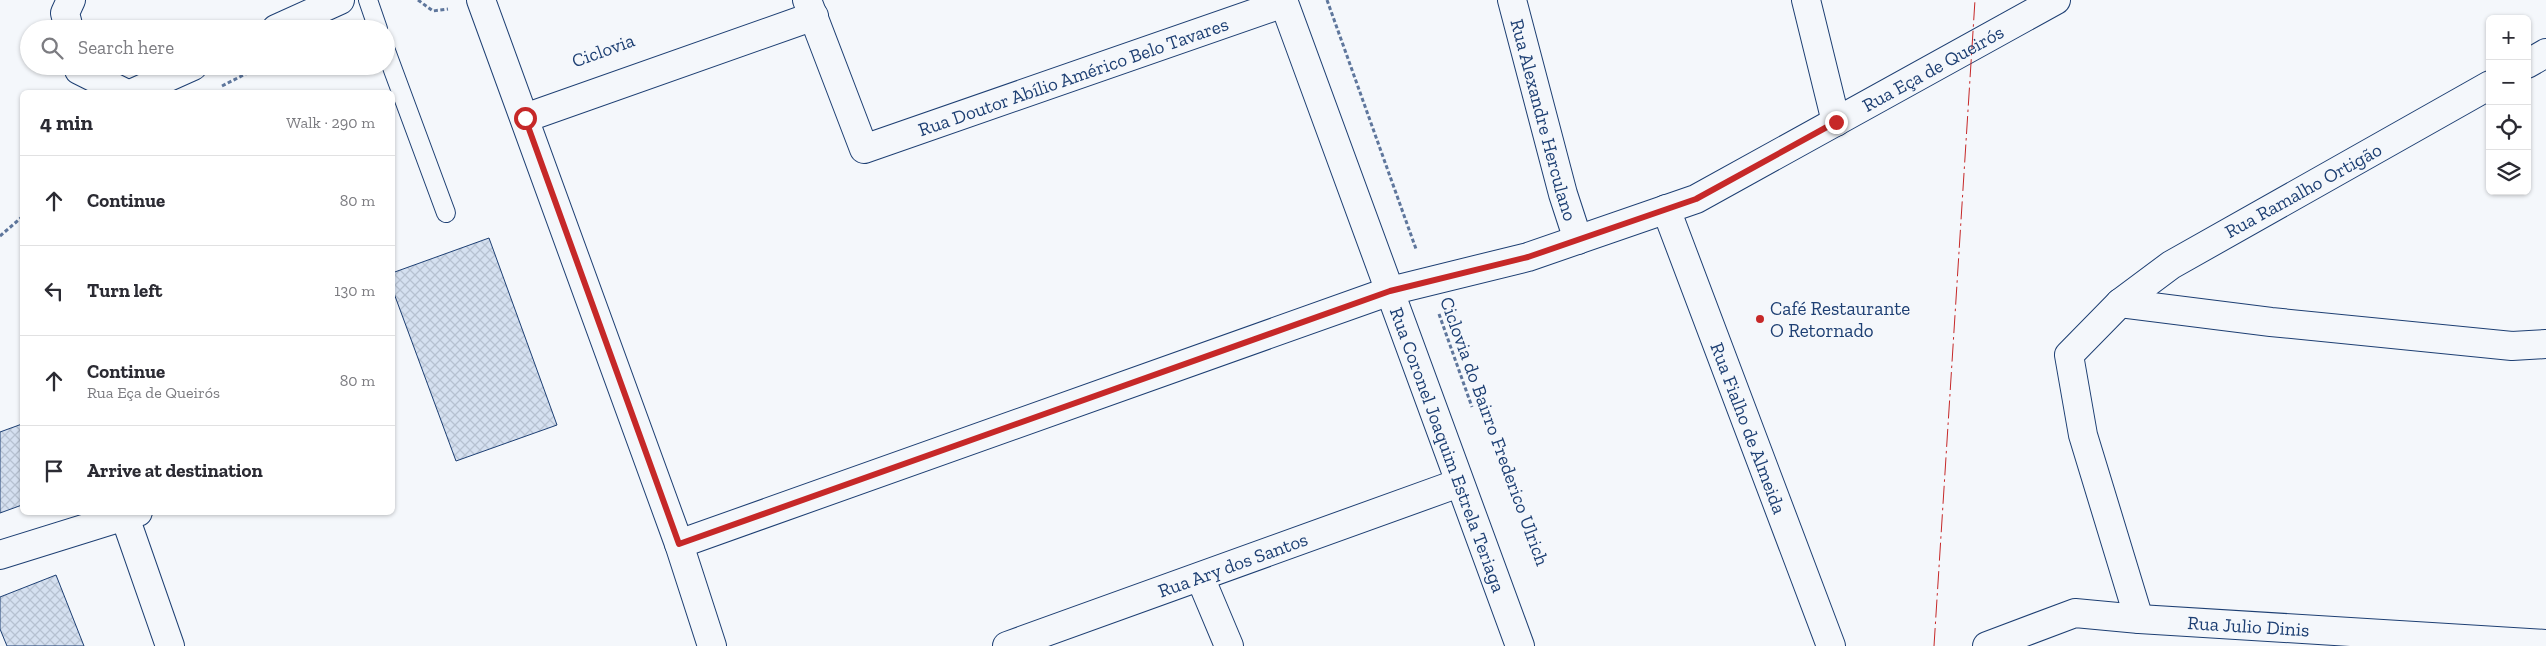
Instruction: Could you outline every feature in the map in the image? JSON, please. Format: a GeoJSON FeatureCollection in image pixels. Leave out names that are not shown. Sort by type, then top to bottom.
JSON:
{"type":"FeatureCollection","features":[{"type":"Feature","properties":{"kind":"street"},"geometry":{"type":"LineString","coordinates":[[67,20],[65,13],[72,0]]}},
{"type":"Feature","properties":{"kind":"street"},"geometry":{"type":"LineString","coordinates":[[296,20],[340,0]]}},
{"type":"Feature","properties":{"kind":"street"},"geometry":{"type":"LineString","coordinates":[[481,0],[679,544],[712,646]]}},
{"type":"Feature","properties":{"kind":"street","name":"Rua Alexandre Herculano"},"geometry":{"type":"LineString","coordinates":[[1512,0],[1563,194],[1578,240]]}},
{"type":"Feature","properties":{"kind":"street"},"geometry":{"type":"LineString","coordinates":[[1806,0],[1836,122]]}},
{"type":"Feature","properties":{"kind":"street","name":"Rua Eça de Queirós"},"geometry":{"type":"LineString","coordinates":[[679,544],[1390,291],[1528,257],[1696,199],[2056,0]]}},
{"type":"Feature","properties":{"kind":"street","name":"Rua Doutor Abílio Américo Belo Tavares"},"geometry":{"type":"LineString","coordinates":[[811,8],[864,149],[1284,2]]}},
{"type":"Feature","properties":{"kind":"street","name":"Rua Coronel Joaquim Estrela Teriaga"},"geometry":{"type":"LineString","coordinates":[[1284,2],[1520,646]]}},
{"type":"Feature","properties":{"kind":"street"},"geometry":{"type":"LineString","coordinates":[[525,118],[811,8]]}},
{"type":"Feature","properties":{"kind":"street"},"geometry":{"type":"LineString","coordinates":[[2531,62],[2546,53]]}},
{"type":"Feature","properties":{"kind":"street"},"geometry":{"type":"LineString","coordinates":[[89,75],[119,90]]}},
{"type":"Feature","properties":{"kind":"street"},"geometry":{"type":"LineString","coordinates":[[139,90],[173,75]]}},
{"type":"Feature","properties":{"kind":"street","name":"Rua Ramalho Ortigão"},"geometry":{"type":"LineString","coordinates":[[2138,620],[2082,435],[2069,355],[2120,303],[2171,265],[2486,87]]}},
{"type":"Feature","properties":{"kind":"street","name":"Rua Fialho de Almeida"},"geometry":{"type":"LineString","coordinates":[[1666,209],[1831,646]]}},
{"type":"Feature","properties":{"kind":"street"},"geometry":{"type":"LineString","coordinates":[[2120,303],[2271,322],[2512,346],[2546,344]]}},
{"type":"Feature","properties":{"kind":"street","name":"Rua Ary dos Santos"},"geometry":{"type":"LineString","coordinates":[[1006,646],[1459,483]]}},
{"type":"Feature","properties":{"kind":"street"},"geometry":{"type":"LineString","coordinates":[[0,555],[131,515],[170,646]]}},
{"type":"Feature","properties":{"kind":"street"},"geometry":{"type":"LineString","coordinates":[[1200,576],[1229,646]]}},
{"type":"Feature","properties":{"kind":"street","name":"Rua Julio Dinis"},"geometry":{"type":"LineString","coordinates":[[1987,646],[2075,613],[2138,620],[2546,644]]}},
{"type":"Feature","properties":{"kind":"lane"},"geometry":{"type":"LineString","coordinates":[[368,0],[375,20]]}},
{"type":"Feature","properties":{"kind":"lane"},"geometry":{"type":"LineString","coordinates":[[395,75],[446,213]]}},
{"type":"Feature","properties":{"kind":"path"},"geometry":{"type":"LineString","coordinates":[[418,0],[438,12],[452,7]]}},
{"type":"Feature","properties":{"kind":"path","name":"Ciclovia do Bairro Frederico Ulrich"},"geometry":{"type":"LineString","coordinates":[[1327,0],[1474,412]]}},
{"type":"Feature","properties":{"kind":"path"},"geometry":{"type":"LineString","coordinates":[[218,88],[243,75]]}},
{"type":"Feature","properties":{"kind":"path"},"geometry":{"type":"LineString","coordinates":[[0,236],[20,219]]}},
{"type":"Feature","properties":{"kind":"building"},"geometry":{"type":"Polygon","coordinates":[[[489,238],[557,425],[456,461],[395,296],[395,272],[489,238]]]}},
{"type":"Feature","properties":{"kind":"building"},"geometry":{"type":"Polygon","coordinates":[[[20,425],[20,506],[0,513],[0,432],[20,425]]]}},
{"type":"Feature","properties":{"kind":"building"},"geometry":{"type":"Polygon","coordinates":[[[56,575],[84,646],[7,646],[0,629],[0,597],[56,575]]]}},
{"type":"Feature","properties":{"kind":"power"},"geometry":{"type":"LineString","coordinates":[[1934,646],[1975,0]]}},
{"type":"Feature","properties":{"kind":"place","name":"Café Restaurante O Retornado"},"geometry":{"type":"Point","coordinates":[1760,319]}},
{"type":"Feature","properties":{"kind":"route"},"geometry":{"type":"LineString","coordinates":[[525,118],[679,544],[1390,291],[1528,257],[1696,199],[1836,122]]}}]}
